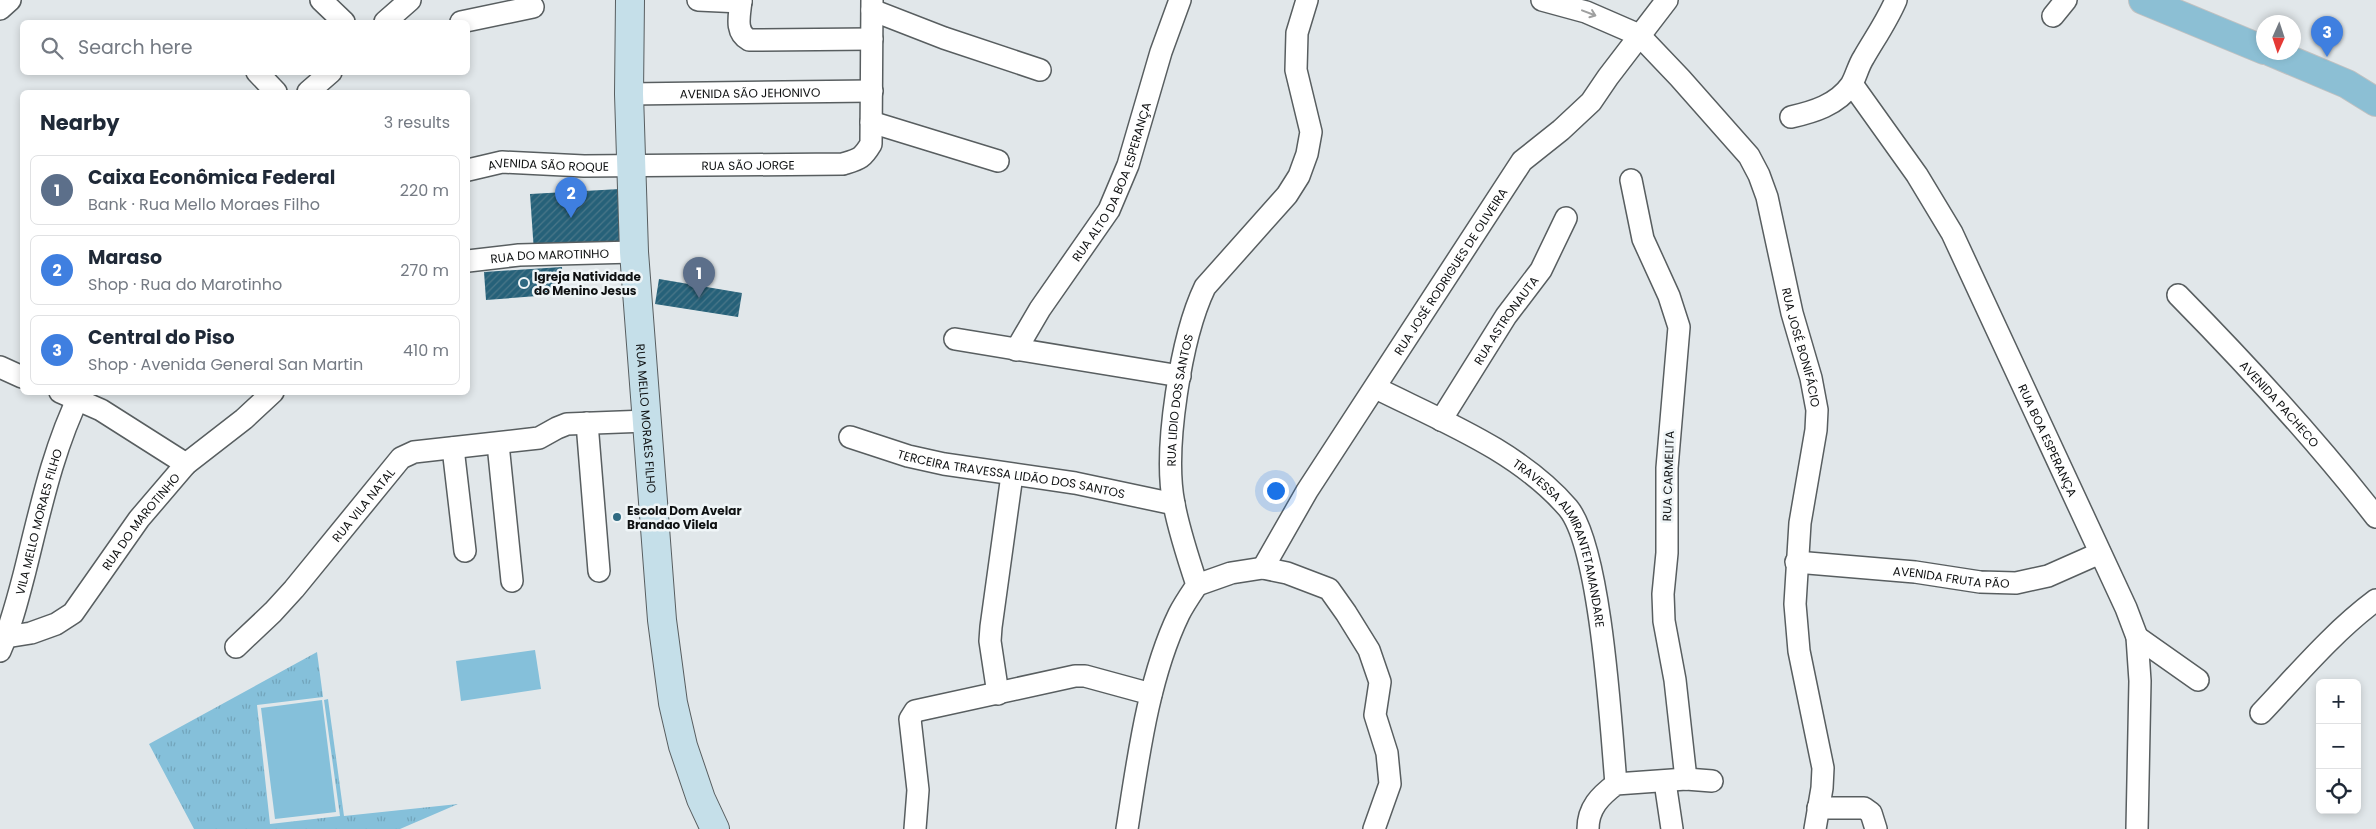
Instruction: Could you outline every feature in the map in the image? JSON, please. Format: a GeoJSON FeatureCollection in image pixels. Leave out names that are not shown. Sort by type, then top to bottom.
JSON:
{"type":"FeatureCollection","features":[{"type":"Feature","properties":{"kind":"main road","name":"RUA MELLO MORAES FILHO"},"geometry":{"type":"LineString","coordinates":[[630,0],[630,164],[634,252],[662,620],[673,703],[683,746],[701,799],[715,829]]}},
{"type":"Feature","properties":{"kind":"main road"},"geometry":{"type":"LineString","coordinates":[[2143,0],[2256,47]]}},
{"type":"Feature","properties":{"kind":"main road"},"geometry":{"type":"LineString","coordinates":[[2290,60],[2347,84],[2376,102]]}},
{"type":"Feature","properties":{"kind":"street"},"geometry":{"type":"LineString","coordinates":[[0,9],[10,0]]}},
{"type":"Feature","properties":{"kind":"street"},"geometry":{"type":"LineString","coordinates":[[320,0],[342,20]]}},
{"type":"Feature","properties":{"kind":"street"},"geometry":{"type":"LineString","coordinates":[[387,20],[410,0]]}},
{"type":"Feature","properties":{"kind":"street"},"geometry":{"type":"LineString","coordinates":[[698,0],[741,1],[738,25],[743,37],[749,40],[872,39]]}},
{"type":"Feature","properties":{"kind":"street","name":"RUA ALTO DA BOA ESPERANÇA"},"geometry":{"type":"LineString","coordinates":[[1016,350],[1040,309],[1109,210],[1128,165],[1161,52],[1180,0]]}},
{"type":"Feature","properties":{"kind":"street","name":"RUA LIDIO DOS SANTOS"},"geometry":{"type":"LineString","coordinates":[[1197,585],[1174,504],[1171,444],[1180,376],[1196,305],[1205,287],[1287,195],[1298,176],[1307,154],[1311,132],[1296,70],[1297,33],[1307,0]]}},
{"type":"Feature","properties":{"kind":"street","name":"RUA JOSÉ BONIFÁCIO"},"geometry":{"type":"LineString","coordinates":[[1542,0],[1586,12],[1639,36],[1680,78],[1749,156],[1759,174],[1767,198],[1792,313],[1813,385],[1817,410],[1816,430],[1802,505],[1796,562],[1796,630],[1823,768],[1822,788],[1815,829]]}},
{"type":"Feature","properties":{"kind":"street","name":"RUA JOSÉ RODRIGUES DE OLIVEIRA"},"geometry":{"type":"LineString","coordinates":[[1263,568],[1307,491],[1522,162],[1592,102],[1667,0]]}},
{"type":"Feature","properties":{"kind":"street"},"geometry":{"type":"LineString","coordinates":[[1791,117],[1815,112],[1838,98],[1852,84],[1862,59],[1887,21],[1896,0]]}},
{"type":"Feature","properties":{"kind":"street"},"geometry":{"type":"LineString","coordinates":[[998,162],[871,122],[872,5],[944,38],[1040,70]]}},
{"type":"Feature","properties":{"kind":"street"},"geometry":{"type":"LineString","coordinates":[[470,20],[533,7]]}},
{"type":"Feature","properties":{"kind":"street"},"geometry":{"type":"LineString","coordinates":[[260,75],[274,90]]}},
{"type":"Feature","properties":{"kind":"street"},"geometry":{"type":"LineString","coordinates":[[310,90],[327,75]]}},
{"type":"Feature","properties":{"kind":"street","name":"RUA BOA ESPERANÇA"},"geometry":{"type":"LineString","coordinates":[[1852,84],[1917,175],[1952,233],[2126,608],[2137,637],[2140,681],[2137,829]]}},
{"type":"Feature","properties":{"kind":"street","name":"AVENIDA SÃO JEHONIVO"},"geometry":{"type":"LineString","coordinates":[[629,94],[872,91]]}},
{"type":"Feature","properties":{"kind":"street","name":"RUA SÃO JORGE"},"geometry":{"type":"LineString","coordinates":[[630,164],[843,164],[864,156],[871,144],[871,122]]}},
{"type":"Feature","properties":{"kind":"street","name":"AVENIDA SÃO ROQUE"},"geometry":{"type":"LineString","coordinates":[[470,170],[502,162],[584,166],[630,164]]}},
{"type":"Feature","properties":{"kind":"street","name":"RUA CARMELITA"},"geometry":{"type":"LineString","coordinates":[[1631,180],[1642,239],[1668,296],[1679,327],[1668,458],[1667,553],[1663,594],[1664,621],[1675,680],[1686,779]]}},
{"type":"Feature","properties":{"kind":"street","name":"RUA ASTRONAUTA"},"geometry":{"type":"LineString","coordinates":[[1441,420],[1506,316],[1542,270],[1566,218]]}},
{"type":"Feature","properties":{"kind":"street","name":"RUA DO MAROTINHO"},"geometry":{"type":"LineString","coordinates":[[470,261],[519,255],[634,252]]}},
{"type":"Feature","properties":{"kind":"street","name":"AVENIDA PACHECO"},"geometry":{"type":"LineString","coordinates":[[2178,294],[2209,326],[2348,482],[2376,517]]}},
{"type":"Feature","properties":{"kind":"street"},"geometry":{"type":"LineString","coordinates":[[955,339],[1180,376]]}},
{"type":"Feature","properties":{"kind":"street","name":"TRAVESSA ALMIRANTETAMANDARE"},"geometry":{"type":"LineString","coordinates":[[1376,388],[1502,453],[1536,478],[1569,510],[1586,552],[1600,624],[1616,784]]}},
{"type":"Feature","properties":{"kind":"street"},"geometry":{"type":"LineString","coordinates":[[73,395],[133,429],[186,464]]}},
{"type":"Feature","properties":{"kind":"street","name":"VILA MELLO MORAES FILHO"},"geometry":{"type":"LineString","coordinates":[[3,644],[65,430],[73,395]]}},
{"type":"Feature","properties":{"kind":"street","name":"RUA DO MAROTINHO"},"geometry":{"type":"LineString","coordinates":[[3,644],[56,624],[72,613],[139,519],[186,464],[244,419],[270,395]]}},
{"type":"Feature","properties":{"kind":"street","name":"RUA VILA NATAL"},"geometry":{"type":"LineString","coordinates":[[236,647],[294,589],[347,526],[396,463],[414,452],[538,438],[560,426],[586,423],[647,421]]}},
{"type":"Feature","properties":{"kind":"street"},"geometry":{"type":"LineString","coordinates":[[586,423],[599,571]]}},
{"type":"Feature","properties":{"kind":"street","name":"TERCEIRA TRAVESSA LIDÃO DOS SANTOS"},"geometry":{"type":"LineString","coordinates":[[850,437],[908,456],[1012,475],[1075,483],[1174,504]]}},
{"type":"Feature","properties":{"kind":"street"},"geometry":{"type":"LineString","coordinates":[[498,444],[512,581]]}},
{"type":"Feature","properties":{"kind":"street"},"geometry":{"type":"LineString","coordinates":[[453,448],[465,551]]}},
{"type":"Feature","properties":{"kind":"street"},"geometry":{"type":"LineString","coordinates":[[998,694],[990,641],[1012,475]]}},
{"type":"Feature","properties":{"kind":"street","name":"AVENIDA FRUTA PÃO"},"geometry":{"type":"LineString","coordinates":[[1796,562],[1915,572],[1980,582],[2016,583],[2048,576],[2100,553]]}},
{"type":"Feature","properties":{"kind":"street"},"geometry":{"type":"LineString","coordinates":[[1127,829],[1151,694],[1166,645],[1179,613],[1197,585],[1230,573],[1263,568],[1287,573],[1329,589],[1356,626],[1369,650],[1380,682],[1375,715],[1387,753],[1390,774],[1390,784],[1374,829]]}},
{"type":"Feature","properties":{"kind":"street"},"geometry":{"type":"LineString","coordinates":[[2262,713],[2308,662],[2360,612],[2376,600]]}},
{"type":"Feature","properties":{"kind":"street"},"geometry":{"type":"LineString","coordinates":[[2137,637],[2198,680]]}},
{"type":"Feature","properties":{"kind":"street"},"geometry":{"type":"LineString","coordinates":[[915,829],[918,790],[910,723],[913,712],[917,709],[998,694],[1075,676],[1085,676],[1151,694]]}},
{"type":"Feature","properties":{"kind":"street"},"geometry":{"type":"LineString","coordinates":[[1588,829],[1588,820],[1593,805],[1616,784],[1686,779],[1712,781]]}},
{"type":"Feature","properties":{"kind":"street"},"geometry":{"type":"LineString","coordinates":[[1664,782],[1672,829]]}},
{"type":"Feature","properties":{"kind":"street"},"geometry":{"type":"LineString","coordinates":[[1818,808],[1864,808],[1871,813],[1876,829]]}},
{"type":"Feature","properties":{"kind":"green space"},"geometry":{"type":"Polygon","coordinates":[[[535,650],[541,689],[461,701],[456,661],[535,650]]]}},
{"type":"Feature","properties":{"kind":"green space"},"geometry":{"type":"Polygon","coordinates":[[[317,652],[323,697],[257,705],[270,824],[340,816],[324,700],[328,699],[344,816],[458,804],[400,829],[194,829],[149,744],[317,652]]]}},
{"type":"Feature","properties":{"kind":"green space"},"geometry":{"type":"Polygon","coordinates":[[[322,700],[336,812],[275,819],[261,708],[322,700]]]}},
{"type":"Feature","properties":{"kind":"building"},"geometry":{"type":"Polygon","coordinates":[[[620,189],[623,246],[534,252],[530,194],[620,189]]]}},
{"type":"Feature","properties":{"kind":"building","name":"Igreja Natividade do Menino Jesus"},"geometry":{"type":"Polygon","coordinates":[[[562,267],[563,294],[486,300],[484,272],[562,267]]]}},
{"type":"Feature","properties":{"kind":"building"},"geometry":{"type":"Polygon","coordinates":[[[659,279],[742,293],[738,317],[655,304],[659,279]]]}},
{"type":"Feature","properties":{"kind":"place","name":"Central do Piso"},"geometry":{"type":"Point","coordinates":[2327,57]}},
{"type":"Feature","properties":{"kind":"place","name":"Maraso"},"geometry":{"type":"Point","coordinates":[571,218]}},
{"type":"Feature","properties":{"kind":"place","name":"Igreja Natividade do Menino Jesus"},"geometry":{"type":"Point","coordinates":[524,283]}},
{"type":"Feature","properties":{"kind":"place","name":"Caixa Econômica Federal"},"geometry":{"type":"Point","coordinates":[699,298]}},
{"type":"Feature","properties":{"kind":"place","name":"Escola Dom Avelar Brandao Vilela"},"geometry":{"type":"Point","coordinates":[617,517]}}]}
